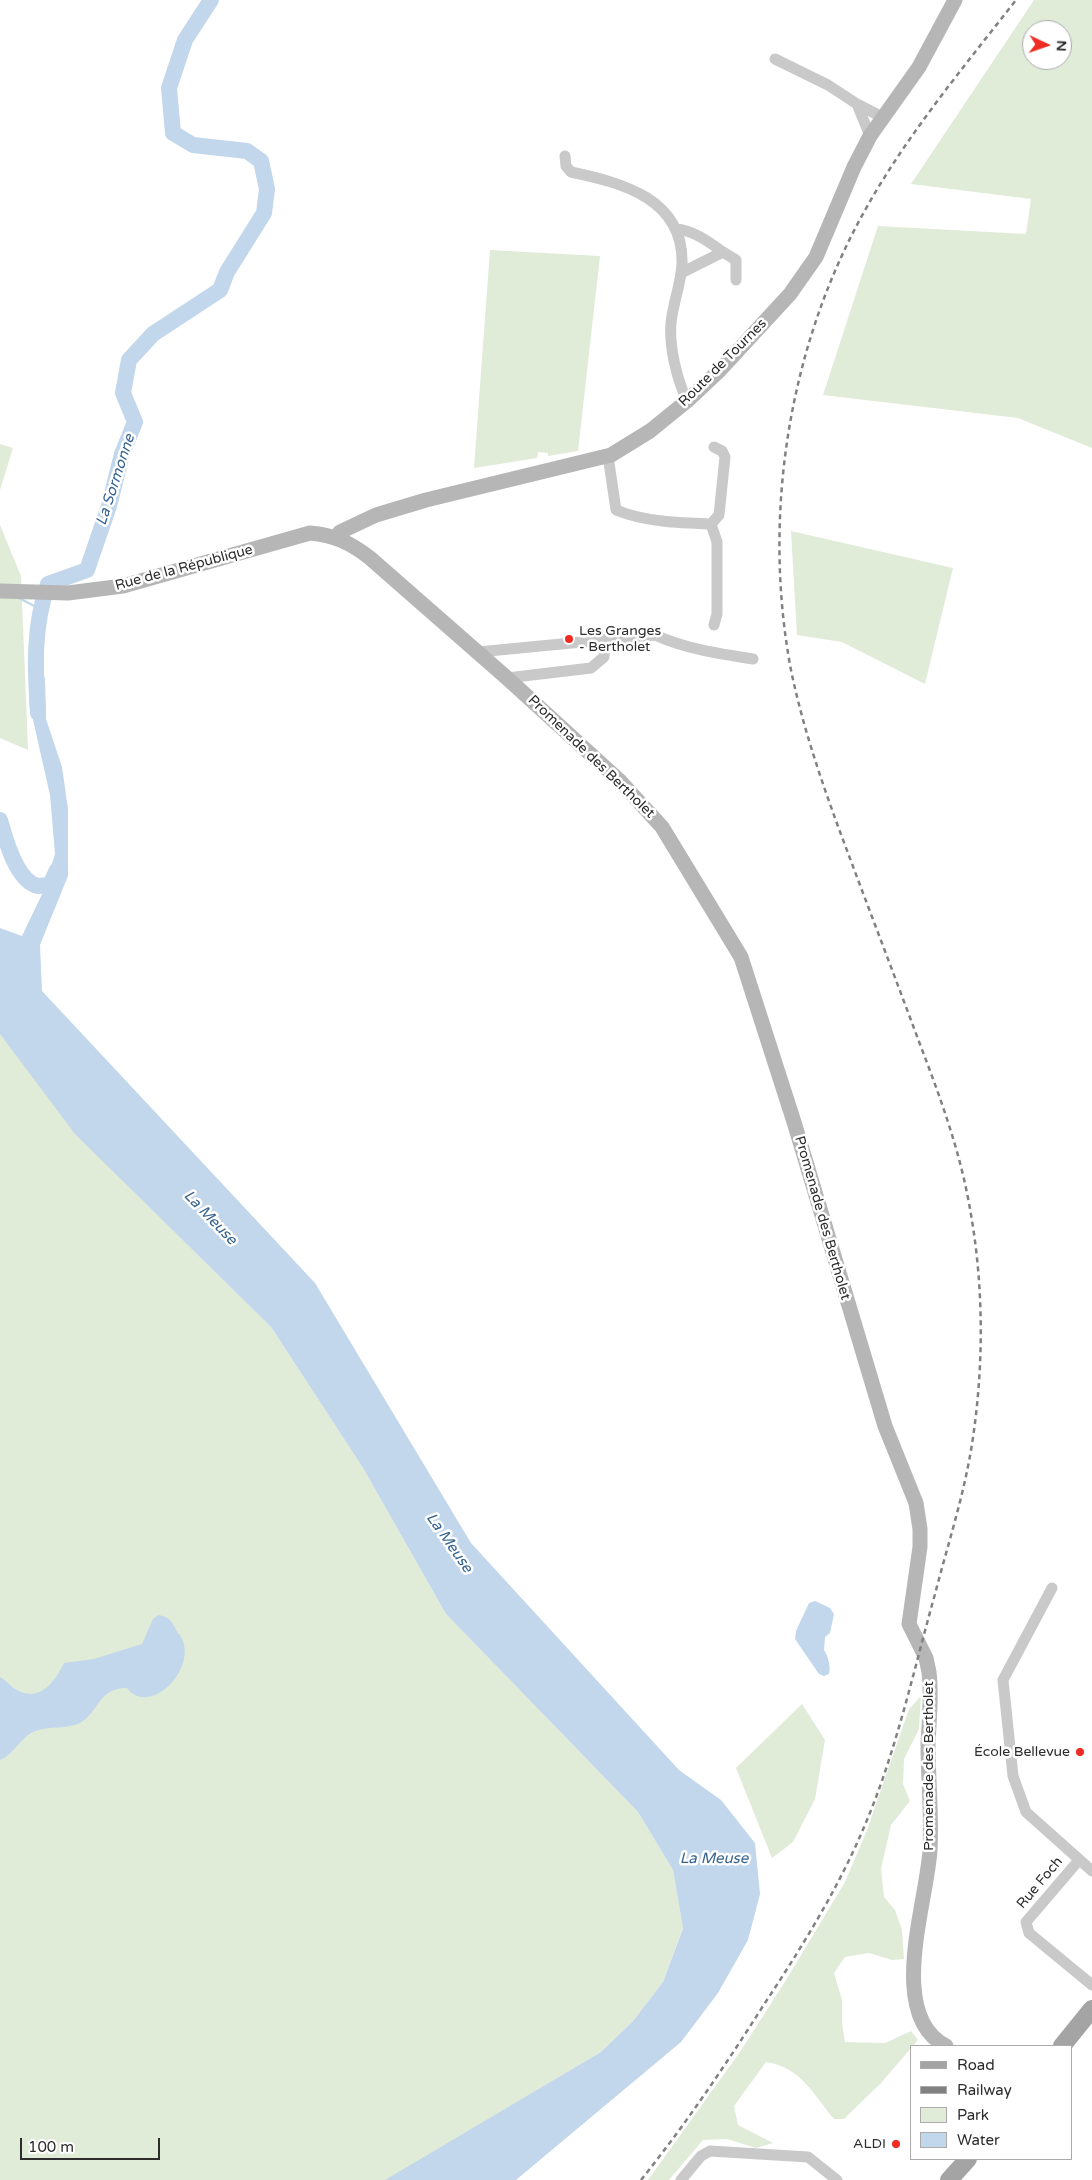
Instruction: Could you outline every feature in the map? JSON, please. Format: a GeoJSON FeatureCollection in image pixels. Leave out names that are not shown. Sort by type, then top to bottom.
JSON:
{"type":"FeatureCollection","features":[{"type":"Feature","properties":{"kind":"main road"},"geometry":{"type":"LineString","coordinates":[[1063,2045],[1092,2009]]}},
{"type":"Feature","properties":{"kind":"main road"},"geometry":{"type":"LineString","coordinates":[[950,2180],[967,2160]]}},
{"type":"Feature","properties":{"kind":"street","name":"Route de Tournes"},"geometry":{"type":"LineString","coordinates":[[336,537],[340,532],[376,516],[401,508],[476,486],[608,456],[650,431],[687,401],[720,370],[790,294],[816,257],[870,136],[919,67],[955,0]]}},
{"type":"Feature","properties":{"kind":"street"},"geometry":{"type":"LineString","coordinates":[[775,60],[828,85],[882,118]]}},
{"type":"Feature","properties":{"kind":"street"},"geometry":{"type":"LineString","coordinates":[[857,104],[870,136]]}},
{"type":"Feature","properties":{"kind":"street"},"geometry":{"type":"LineString","coordinates":[[565,156],[566,166],[571,172],[601,178],[634,189],[661,208],[676,229],[681,247],[681,272],[671,323],[672,348],[687,401]]}},
{"type":"Feature","properties":{"kind":"street"},"geometry":{"type":"LineString","coordinates":[[676,229],[684,229],[710,242],[736,260],[736,280]]}},
{"type":"Feature","properties":{"kind":"street"},"geometry":{"type":"LineString","coordinates":[[681,272],[723,252]]}},
{"type":"Feature","properties":{"kind":"street"},"geometry":{"type":"LineString","coordinates":[[608,456],[616,510],[674,523],[711,524],[719,515],[726,457],[722,451],[714,447]]}},
{"type":"Feature","properties":{"kind":"street"},"geometry":{"type":"LineString","coordinates":[[711,524],[717,542],[717,614],[714,625]]}},
{"type":"Feature","properties":{"kind":"street","name":"Rue de la République"},"geometry":{"type":"LineString","coordinates":[[0,591],[68,593],[123,586],[310,533],[336,537]]}},
{"type":"Feature","properties":{"kind":"street","name":"Promenade des Bertholet"},"geometry":{"type":"LineString","coordinates":[[336,537],[356,546],[370,558],[508,678],[620,781],[662,827],[707,897],[741,957],[769,1042],[885,1426],[918,1512],[920,1547],[908,1624],[926,1658],[929,1672],[930,1851],[915,1952],[914,1984],[918,2016],[930,2035],[945,2045]]}},
{"type":"Feature","properties":{"kind":"street"},"geometry":{"type":"LineString","coordinates":[[478,652],[655,635],[670,642],[714,653],[753,659]]}},
{"type":"Feature","properties":{"kind":"street"},"geometry":{"type":"LineString","coordinates":[[508,678],[591,668],[604,656],[605,640]]}},
{"type":"Feature","properties":{"kind":"street"},"geometry":{"type":"LineString","coordinates":[[1052,1588],[1003,1680],[1013,1776],[1026,1812],[1092,1871]]}},
{"type":"Feature","properties":{"kind":"street","name":"Rue Foch"},"geometry":{"type":"LineString","coordinates":[[1079,1860],[1026,1922],[1029,1932],[1092,1986]]}},
{"type":"Feature","properties":{"kind":"street"},"geometry":{"type":"LineString","coordinates":[[681,2180],[701,2156],[710,2151],[808,2157],[837,2180]]}},
{"type":"Feature","properties":{"kind":"green space"},"geometry":{"type":"Polygon","coordinates":[[[1034,0],[1092,0],[1092,448],[1018,418],[823,395],[878,226],[1026,234],[1031,199],[911,184],[1034,0]]]}},
{"type":"Feature","properties":{"kind":"green space"},"geometry":{"type":"Polygon","coordinates":[[[490,250],[600,256],[578,451],[548,456],[548,453],[538,452],[537,458],[474,468],[490,250]]]}},
{"type":"Feature","properties":{"kind":"green space"},"geometry":{"type":"Polygon","coordinates":[[[0,444],[13,448],[0,490],[0,444]]]}},
{"type":"Feature","properties":{"kind":"green space"},"geometry":{"type":"Polygon","coordinates":[[[0,525],[21,576],[28,750],[0,738],[0,525]]]}},
{"type":"Feature","properties":{"kind":"green space"},"geometry":{"type":"Polygon","coordinates":[[[791,531],[953,568],[925,684],[842,642],[797,635],[791,531]]]}},
{"type":"Feature","properties":{"kind":"green space"},"geometry":{"type":"Polygon","coordinates":[[[0,1034],[105,1163],[271,1327],[363,1468],[446,1614],[638,1812],[673,1870],[683,1927],[663,1982],[633,2021],[601,2052],[387,2180],[0,2180],[0,1034]]]}},
{"type":"Feature","properties":{"kind":"green space"},"geometry":{"type":"Polygon","coordinates":[[[921,1696],[919,1729],[904,1759],[903,1784],[910,1801],[891,1825],[881,1869],[884,1897],[895,1910],[902,1930],[904,1959],[892,1960],[869,1953],[845,1957],[834,1973],[842,2000],[842,2023],[845,2042],[885,2043],[911,2031],[918,2040],[914,2045],[910,2045],[910,2049],[881,2083],[844,2119],[834,2119],[798,2076],[778,2065],[766,2062],[734,2106],[738,2125],[773,2143],[756,2148],[727,2139],[703,2140],[669,2180],[648,2180],[742,2049],[845,1882],[867,1830],[909,1709],[921,1696]]]}},
{"type":"Feature","properties":{"kind":"green space"},"geometry":{"type":"Polygon","coordinates":[[[802,1704],[825,1740],[815,1799],[793,1842],[772,1858],[736,1768],[802,1704]]]}},
{"type":"Feature","properties":{"kind":"water","name":"La Meuse"},"geometry":{"type":"Polygon","coordinates":[[[45,677],[46,719],[62,767],[68,809],[68,876],[40,945],[42,991],[315,1283],[471,1543],[679,1770],[721,1800],[755,1843],[760,1894],[748,1940],[718,1993],[681,2042],[516,2180],[385,2180],[601,2052],[633,2021],[663,1982],[683,1928],[673,1870],[638,1812],[446,1614],[363,1468],[271,1327],[75,1134],[0,1034],[0,928],[22,936],[44,890],[55,854],[50,795],[29,702],[45,677]]]}},
{"type":"Feature","properties":{"kind":"water"},"geometry":{"type":"Polygon","coordinates":[[[815,1601],[830,1608],[834,1614],[830,1633],[825,1637],[824,1650],[830,1668],[829,1674],[824,1676],[819,1674],[795,1639],[796,1631],[809,1603],[815,1601]]]}},
{"type":"Feature","properties":{"kind":"water"},"geometry":{"type":"Polygon","coordinates":[[[158,1615],[166,1617],[171,1622],[184,1646],[184,1660],[179,1673],[170,1684],[160,1693],[148,1697],[137,1696],[127,1688],[110,1692],[100,1701],[87,1718],[80,1723],[35,1731],[25,1737],[10,1754],[0,1760],[0,1677],[15,1689],[24,1693],[32,1694],[39,1692],[51,1683],[64,1663],[94,1659],[142,1644],[153,1619],[158,1615]]]}},
{"type":"Feature","properties":{"kind":"waterway","name":"La Sormonne"},"geometry":{"type":"LineString","coordinates":[[38,713],[36,648],[43,600],[48,584],[87,570],[109,506],[122,454],[135,422],[123,393],[129,360],[153,334],[220,290],[227,272],[264,213],[267,189],[261,161],[247,151],[193,145],[173,133],[169,88],[185,40],[211,0]]}},
{"type":"Feature","properties":{"kind":"waterway"},"geometry":{"type":"LineString","coordinates":[[19,598],[40,609]]}},
{"type":"Feature","properties":{"kind":"waterway","name":"La Sormonne"},"geometry":{"type":"LineString","coordinates":[[0,820],[13,858],[23,876],[38,886],[50,885],[57,870]]}},
{"type":"Feature","properties":{"kind":"railway"},"geometry":{"type":"LineString","coordinates":[[641,2180],[704,2095],[778,1984],[820,1916],[856,1845],[878,1793],[896,1737],[965,1482],[972,1444],[979,1386],[981,1326],[975,1238],[966,1187],[941,1101],[839,829],[806,730],[791,670],[783,612],[779,553],[781,494],[788,435],[800,376],[816,319],[838,264],[864,212],[898,156],[936,103],[1016,0]]}},
{"type":"Feature","properties":{"kind":"place","name":"Les Granges - Bertholet"},"geometry":{"type":"Point","coordinates":[569,639]}},
{"type":"Feature","properties":{"kind":"place","name":"École Bellevue"},"geometry":{"type":"Point","coordinates":[1080,1752]}},
{"type":"Feature","properties":{"kind":"place","name":"ALDI"},"geometry":{"type":"Point","coordinates":[896,2144]}}]}
